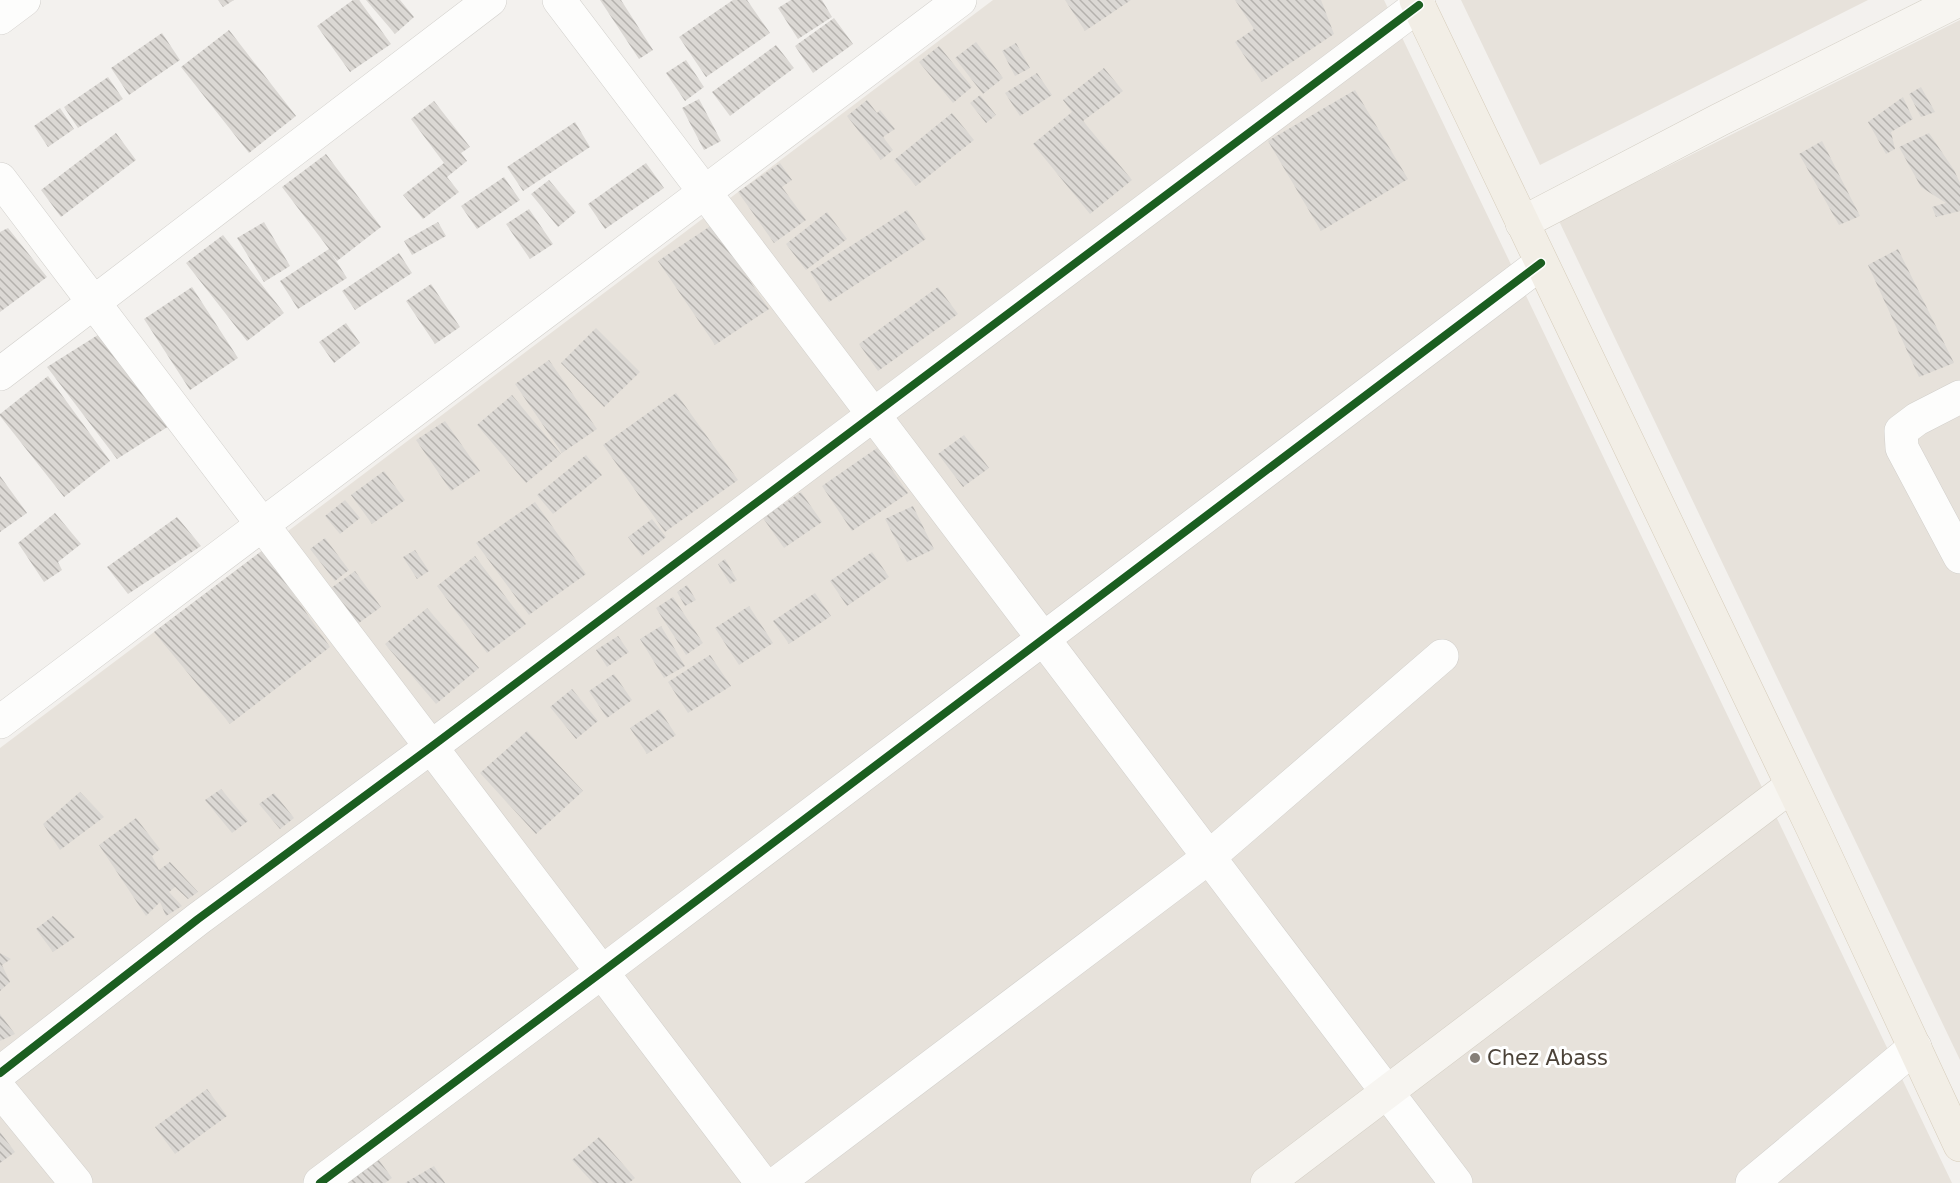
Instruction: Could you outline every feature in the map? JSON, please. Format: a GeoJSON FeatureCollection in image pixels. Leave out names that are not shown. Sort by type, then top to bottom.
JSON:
{"type":"FeatureCollection","features":[{"type":"Feature","properties":{"kind":"main road"},"geometry":{"type":"LineString","coordinates":[[1418,2],[1960,1145]]}},
{"type":"Feature","properties":{"kind":"street"},"geometry":{"type":"LineString","coordinates":[[0,18],[24,0]]}},
{"type":"Feature","properties":{"kind":"street"},"geometry":{"type":"LineString","coordinates":[[0,374],[490,0]]}},
{"type":"Feature","properties":{"kind":"street"},"geometry":{"type":"LineString","coordinates":[[558,0],[1456,1183]]}},
{"type":"Feature","properties":{"kind":"street"},"geometry":{"type":"LineString","coordinates":[[0,722],[960,0]]}},
{"type":"Feature","properties":{"kind":"street"},"geometry":{"type":"LineString","coordinates":[[1522,223],[1719,120],[1959,0]]}},
{"type":"Feature","properties":{"kind":"street"},"geometry":{"type":"LineString","coordinates":[[0,1073],[198,919],[431,747],[1418,2]]}},
{"type":"Feature","properties":{"kind":"street"},"geometry":{"type":"LineString","coordinates":[[0,179],[762,1183]]}},
{"type":"Feature","properties":{"kind":"street"},"geometry":{"type":"LineString","coordinates":[[320,1183],[1541,263]]}},
{"type":"Feature","properties":{"kind":"street"},"geometry":{"type":"LineString","coordinates":[[1960,397],[1917,419],[1901,431],[1902,448],[1960,557]]}},
{"type":"Feature","properties":{"kind":"street"},"geometry":{"type":"LineString","coordinates":[[777,1183],[1209,857],[1442,656]]}},
{"type":"Feature","properties":{"kind":"street"},"geometry":{"type":"LineString","coordinates":[[1267,1183],[1791,786]]}},
{"type":"Feature","properties":{"kind":"street"},"geometry":{"type":"LineString","coordinates":[[1752,1183],[1915,1047]]}},
{"type":"Feature","properties":{"kind":"street"},"geometry":{"type":"LineString","coordinates":[[0,1090],[76,1183]]}},
{"type":"Feature","properties":{"kind":"shaded area"},"geometry":{"type":"Polygon","coordinates":[[[993,0],[1384,0],[1952,1183],[0,1183],[0,748],[993,0]]]}},
{"type":"Feature","properties":{"kind":"shaded area"},"geometry":{"type":"Polygon","coordinates":[[[1461,0],[1868,0],[1540,165],[1461,0]]]}},
{"type":"Feature","properties":{"kind":"shaded area"},"geometry":{"type":"Polygon","coordinates":[[[1960,20],[1960,1060],[1559,221],[1960,20]]]}},
{"type":"Feature","properties":{"kind":"building"},"geometry":{"type":"Polygon","coordinates":[[[218,0],[234,0],[223,7],[218,0]]]}},
{"type":"Feature","properties":{"kind":"building"},"geometry":{"type":"Polygon","coordinates":[[[353,0],[359,0],[391,44],[350,72],[317,26],[353,0]]]}},
{"type":"Feature","properties":{"kind":"building"},"geometry":{"type":"Polygon","coordinates":[[[366,0],[400,0],[414,17],[395,34],[366,0]]]}},
{"type":"Feature","properties":{"kind":"building"},"geometry":{"type":"Polygon","coordinates":[[[600,0],[621,0],[653,50],[639,59],[600,0]]]}},
{"type":"Feature","properties":{"kind":"building"},"geometry":{"type":"Polygon","coordinates":[[[733,0],[747,0],[770,33],[706,77],[679,37],[733,0]]]}},
{"type":"Feature","properties":{"kind":"building"},"geometry":{"type":"Polygon","coordinates":[[[791,0],[822,0],[832,17],[798,39],[778,8],[791,0]]]}},
{"type":"Feature","properties":{"kind":"building"},"geometry":{"type":"Polygon","coordinates":[[[1065,0],[1131,0],[1085,31],[1065,0]]]}},
{"type":"Feature","properties":{"kind":"building"},"geometry":{"type":"Polygon","coordinates":[[[1235,0],[1321,0],[1334,34],[1262,82],[1235,42],[1254,29],[1235,0]]]}},
{"type":"Feature","properties":{"kind":"building"},"geometry":{"type":"Polygon","coordinates":[[[834,18],[853,44],[813,73],[795,46],[834,18]]]}},
{"type":"Feature","properties":{"kind":"building"},"geometry":{"type":"Polygon","coordinates":[[[229,30],[296,116],[249,153],[181,67],[229,30]]]}},
{"type":"Feature","properties":{"kind":"building"},"geometry":{"type":"Polygon","coordinates":[[[162,33],[180,60],[129,95],[111,68],[162,33]]]}},
{"type":"Feature","properties":{"kind":"building"},"geometry":{"type":"Polygon","coordinates":[[[976,42],[1003,78],[983,94],[955,58],[976,42]]]}},
{"type":"Feature","properties":{"kind":"building"},"geometry":{"type":"Polygon","coordinates":[[[1016,43],[1030,68],[1015,76],[1002,51],[1016,43]]]}},
{"type":"Feature","properties":{"kind":"building"},"geometry":{"type":"Polygon","coordinates":[[[776,45],[794,68],[730,116],[712,92],[776,45]]]}},
{"type":"Feature","properties":{"kind":"building"},"geometry":{"type":"Polygon","coordinates":[[[939,46],[972,87],[953,103],[919,62],[939,46]]]}},
{"type":"Feature","properties":{"kind":"building"},"geometry":{"type":"Polygon","coordinates":[[[686,60],[704,87],[685,101],[666,73],[686,60]]]}},
{"type":"Feature","properties":{"kind":"building"},"geometry":{"type":"Polygon","coordinates":[[[1104,68],[1123,91],[1083,121],[1132,180],[1090,214],[1033,144],[1072,112],[1063,100],[1104,68]]]}},
{"type":"Feature","properties":{"kind":"building"},"geometry":{"type":"Polygon","coordinates":[[[1037,73],[1052,95],[1020,116],[1005,93],[1037,73]]]}},
{"type":"Feature","properties":{"kind":"building"},"geometry":{"type":"Polygon","coordinates":[[[108,77],[123,99],[78,128],[64,107],[108,77]]]}},
{"type":"Feature","properties":{"kind":"building"},"geometry":{"type":"Polygon","coordinates":[[[1921,87],[1935,112],[1921,117],[1909,94],[1921,87]]]}},
{"type":"Feature","properties":{"kind":"building"},"geometry":{"type":"Polygon","coordinates":[[[1355,90],[1408,179],[1321,231],[1268,141],[1355,90]]]}},
{"type":"Feature","properties":{"kind":"building"},"geometry":{"type":"Polygon","coordinates":[[[980,95],[996,115],[986,123],[970,103],[980,95]]]}},
{"type":"Feature","properties":{"kind":"building"},"geometry":{"type":"Polygon","coordinates":[[[1903,97],[1913,119],[1891,132],[1895,149],[1886,154],[1868,122],[1903,97]]]}},
{"type":"Feature","properties":{"kind":"building"},"geometry":{"type":"Polygon","coordinates":[[[699,99],[721,141],[704,150],[682,108],[699,99]]]}},
{"type":"Feature","properties":{"kind":"building"},"geometry":{"type":"Polygon","coordinates":[[[867,100],[877,113],[880,110],[895,129],[883,137],[893,150],[881,160],[847,116],[867,100]]]}},
{"type":"Feature","properties":{"kind":"building"},"geometry":{"type":"Polygon","coordinates":[[[434,101],[470,147],[461,153],[467,161],[447,177],[459,192],[423,219],[403,195],[444,163],[411,119],[434,101]]]}},
{"type":"Feature","properties":{"kind":"building"},"geometry":{"type":"Polygon","coordinates":[[[60,108],[74,129],[48,147],[34,126],[60,108]]]}},
{"type":"Feature","properties":{"kind":"building"},"geometry":{"type":"Polygon","coordinates":[[[952,113],[974,140],[916,186],[894,160],[952,113]]]}},
{"type":"Feature","properties":{"kind":"building"},"geometry":{"type":"Polygon","coordinates":[[[575,122],[590,147],[523,191],[507,167],[575,122]]]}},
{"type":"Feature","properties":{"kind":"building"},"geometry":{"type":"Polygon","coordinates":[[[116,133],[136,160],[61,217],[41,190],[116,133]]]}},
{"type":"Feature","properties":{"kind":"building"},"geometry":{"type":"Polygon","coordinates":[[[1929,133],[1960,183],[1960,211],[1936,217],[1932,207],[1946,203],[1921,187],[1899,147],[1929,133]]]}},
{"type":"Feature","properties":{"kind":"building"},"geometry":{"type":"Polygon","coordinates":[[[1822,141],[1860,216],[1839,225],[1799,154],[1822,141]]]}},
{"type":"Feature","properties":{"kind":"building"},"geometry":{"type":"Polygon","coordinates":[[[326,154],[381,227],[337,261],[331,253],[347,278],[298,309],[280,281],[329,249],[282,187],[326,154]]]}},
{"type":"Feature","properties":{"kind":"building"},"geometry":{"type":"Polygon","coordinates":[[[646,163],[664,188],[605,229],[588,204],[646,163]]]}},
{"type":"Feature","properties":{"kind":"building"},"geometry":{"type":"Polygon","coordinates":[[[780,163],[792,180],[782,187],[806,220],[774,243],[738,192],[780,163]]]}},
{"type":"Feature","properties":{"kind":"building"},"geometry":{"type":"Polygon","coordinates":[[[504,177],[520,200],[477,229],[461,206],[504,177]]]}},
{"type":"Feature","properties":{"kind":"building"},"geometry":{"type":"Polygon","coordinates":[[[549,180],[576,212],[558,227],[531,194],[549,180]]]}},
{"type":"Feature","properties":{"kind":"building"},"geometry":{"type":"Polygon","coordinates":[[[529,209],[553,244],[530,259],[506,224],[529,209]]]}},
{"type":"Feature","properties":{"kind":"building"},"geometry":{"type":"Polygon","coordinates":[[[907,210],[926,239],[829,302],[810,272],[907,210]]]}},
{"type":"Feature","properties":{"kind":"building"},"geometry":{"type":"Polygon","coordinates":[[[827,212],[847,239],[806,270],[786,244],[827,212]]]}},
{"type":"Feature","properties":{"kind":"building"},"geometry":{"type":"Polygon","coordinates":[[[264,222],[290,266],[264,282],[237,238],[264,222]]]}},
{"type":"Feature","properties":{"kind":"building"},"geometry":{"type":"Polygon","coordinates":[[[438,222],[446,236],[412,255],[404,241],[438,222]]]}},
{"type":"Feature","properties":{"kind":"building"},"geometry":{"type":"Polygon","coordinates":[[[712,225],[769,309],[715,345],[658,261],[712,225]]]}},
{"type":"Feature","properties":{"kind":"building"},"geometry":{"type":"Polygon","coordinates":[[[8,228],[47,277],[0,312],[0,232],[8,228]]]}},
{"type":"Feature","properties":{"kind":"building"},"geometry":{"type":"Polygon","coordinates":[[[223,235],[284,313],[247,341],[186,263],[223,235]]]}},
{"type":"Feature","properties":{"kind":"building"},"geometry":{"type":"Polygon","coordinates":[[[1898,249],[1954,363],[1919,377],[1868,265],[1898,249]]]}},
{"type":"Feature","properties":{"kind":"building"},"geometry":{"type":"Polygon","coordinates":[[[399,253],[412,273],[355,310],[342,291],[399,253]]]}},
{"type":"Feature","properties":{"kind":"building"},"geometry":{"type":"Polygon","coordinates":[[[431,284],[460,327],[435,344],[406,301],[431,284]]]}},
{"type":"Feature","properties":{"kind":"building"},"geometry":{"type":"Polygon","coordinates":[[[192,287],[238,358],[190,390],[144,319],[192,287]]]}},
{"type":"Feature","properties":{"kind":"building"},"geometry":{"type":"Polygon","coordinates":[[[938,287],[958,314],[878,371],[859,344],[938,287]]]}},
{"type":"Feature","properties":{"kind":"building"},"geometry":{"type":"Polygon","coordinates":[[[346,323],[360,343],[334,363],[319,342],[346,323]]]}},
{"type":"Feature","properties":{"kind":"building"},"geometry":{"type":"Polygon","coordinates":[[[596,328],[640,372],[604,407],[561,363],[596,328]]]}},
{"type":"Feature","properties":{"kind":"building"},"geometry":{"type":"Polygon","coordinates":[[[101,333],[169,426],[117,459],[47,367],[101,333]]]}},
{"type":"Feature","properties":{"kind":"building"},"geometry":{"type":"Polygon","coordinates":[[[549,360],[597,429],[562,453],[515,384],[549,360]]]}},
{"type":"Feature","properties":{"kind":"building"},"geometry":{"type":"Polygon","coordinates":[[[48,376],[110,461],[64,497],[0,416],[48,376]]]}},
{"type":"Feature","properties":{"kind":"building"},"geometry":{"type":"Polygon","coordinates":[[[676,393],[738,480],[665,532],[603,445],[676,393]]]}},
{"type":"Feature","properties":{"kind":"building"},"geometry":{"type":"Polygon","coordinates":[[[512,395],[561,454],[526,483],[477,425],[512,395]]]}},
{"type":"Feature","properties":{"kind":"building"},"geometry":{"type":"Polygon","coordinates":[[[445,421],[480,471],[451,491],[416,440],[445,421]]]}},
{"type":"Feature","properties":{"kind":"building"},"geometry":{"type":"Polygon","coordinates":[[[964,435],[989,468],[963,487],[938,454],[964,435]]]}},
{"type":"Feature","properties":{"kind":"building"},"geometry":{"type":"Polygon","coordinates":[[[877,448],[908,493],[852,531],[822,486],[877,448]]]}},
{"type":"Feature","properties":{"kind":"building"},"geometry":{"type":"Polygon","coordinates":[[[586,455],[602,475],[553,514],[537,495],[586,455]]]}},
{"type":"Feature","properties":{"kind":"building"},"geometry":{"type":"Polygon","coordinates":[[[384,471],[405,500],[372,524],[351,495],[384,471]]]}},
{"type":"Feature","properties":{"kind":"building"},"geometry":{"type":"Polygon","coordinates":[[[0,476],[27,513],[0,532],[0,476]]]}},
{"type":"Feature","properties":{"kind":"building"},"geometry":{"type":"Polygon","coordinates":[[[801,492],[822,522],[784,548],[763,518],[801,492]]]}},
{"type":"Feature","properties":{"kind":"building"},"geometry":{"type":"Polygon","coordinates":[[[345,500],[360,518],[340,534],[325,516],[345,500]]]}},
{"type":"Feature","properties":{"kind":"building"},"geometry":{"type":"Polygon","coordinates":[[[535,502],[586,574],[529,615],[476,543],[535,502]]]}},
{"type":"Feature","properties":{"kind":"building"},"geometry":{"type":"Polygon","coordinates":[[[913,506],[934,549],[907,562],[885,519],[913,506]]]}},
{"type":"Feature","properties":{"kind":"building"},"geometry":{"type":"Polygon","coordinates":[[[55,513],[81,544],[58,562],[62,570],[44,582],[18,543],[55,513]]]}},
{"type":"Feature","properties":{"kind":"building"},"geometry":{"type":"Polygon","coordinates":[[[177,517],[201,546],[128,594],[107,567],[177,517]]]}},
{"type":"Feature","properties":{"kind":"building"},"geometry":{"type":"Polygon","coordinates":[[[652,519],[666,537],[642,556],[628,537],[652,519]]]}},
{"type":"Feature","properties":{"kind":"building"},"geometry":{"type":"Polygon","coordinates":[[[325,538],[349,570],[335,581],[310,549],[325,538]]]}},
{"type":"Feature","properties":{"kind":"building"},"geometry":{"type":"Polygon","coordinates":[[[263,550],[330,647],[230,724],[154,632],[263,550]]]}},
{"type":"Feature","properties":{"kind":"building"},"geometry":{"type":"Polygon","coordinates":[[[415,550],[429,571],[417,579],[403,557],[415,550]]]}},
{"type":"Feature","properties":{"kind":"building"},"geometry":{"type":"Polygon","coordinates":[[[872,552],[889,577],[847,606],[830,581],[872,552]]]}},
{"type":"Feature","properties":{"kind":"building"},"geometry":{"type":"Polygon","coordinates":[[[475,556],[526,624],[487,653],[437,586],[475,556]]]}},
{"type":"Feature","properties":{"kind":"building"},"geometry":{"type":"Polygon","coordinates":[[[725,559],[737,580],[730,584],[718,564],[725,559]]]}},
{"type":"Feature","properties":{"kind":"building"},"geometry":{"type":"Polygon","coordinates":[[[355,571],[381,607],[356,625],[331,588],[355,571]]]}},
{"type":"Feature","properties":{"kind":"building"},"geometry":{"type":"Polygon","coordinates":[[[687,585],[696,600],[685,606],[677,592],[687,585]]]}},
{"type":"Feature","properties":{"kind":"building"},"geometry":{"type":"Polygon","coordinates":[[[815,593],[831,616],[789,644],[773,621],[815,593]]]}},
{"type":"Feature","properties":{"kind":"building"},"geometry":{"type":"Polygon","coordinates":[[[673,597],[703,643],[686,655],[656,608],[673,597]]]}},
{"type":"Feature","properties":{"kind":"building"},"geometry":{"type":"Polygon","coordinates":[[[749,606],[773,643],[739,665],[715,628],[749,606]]]}},
{"type":"Feature","properties":{"kind":"building"},"geometry":{"type":"Polygon","coordinates":[[[427,608],[479,668],[436,704],[385,644],[427,608]]]}},
{"type":"Feature","properties":{"kind":"building"},"geometry":{"type":"Polygon","coordinates":[[[661,626],[685,666],[664,678],[640,639],[661,626]]]}},
{"type":"Feature","properties":{"kind":"building"},"geometry":{"type":"Polygon","coordinates":[[[618,636],[629,652],[607,667],[596,650],[618,636]]]}},
{"type":"Feature","properties":{"kind":"building"},"geometry":{"type":"Polygon","coordinates":[[[710,655],[731,686],[688,713],[668,682],[710,655]]]}},
{"type":"Feature","properties":{"kind":"building"},"geometry":{"type":"Polygon","coordinates":[[[614,674],[632,700],[607,718],[589,691],[614,674]]]}},
{"type":"Feature","properties":{"kind":"building"},"geometry":{"type":"Polygon","coordinates":[[[572,689],[598,721],[576,739],[550,707],[572,689]]]}},
{"type":"Feature","properties":{"kind":"building"},"geometry":{"type":"Polygon","coordinates":[[[659,709],[676,735],[647,754],[630,728],[659,709]]]}},
{"type":"Feature","properties":{"kind":"building"},"geometry":{"type":"Polygon","coordinates":[[[527,731],[583,791],[536,834],[480,773],[527,731]]]}},
{"type":"Feature","properties":{"kind":"building"},"geometry":{"type":"Polygon","coordinates":[[[221,789],[248,821],[232,833],[205,800],[221,789]]]}},
{"type":"Feature","properties":{"kind":"building"},"geometry":{"type":"Polygon","coordinates":[[[80,792],[104,817],[60,850],[43,824],[80,792]]]}},
{"type":"Feature","properties":{"kind":"building"},"geometry":{"type":"Polygon","coordinates":[[[274,793],[294,818],[280,829],[259,804],[274,793]]]}},
{"type":"Feature","properties":{"kind":"building"},"geometry":{"type":"Polygon","coordinates":[[[136,818],[160,849],[152,856],[159,870],[170,862],[198,892],[188,899],[175,887],[169,892],[182,906],[166,916],[160,902],[146,916],[99,845],[136,818]]]}},
{"type":"Feature","properties":{"kind":"building"},"geometry":{"type":"Polygon","coordinates":[[[53,916],[75,937],[53,952],[36,929],[53,916]]]}},
{"type":"Feature","properties":{"kind":"building"},"geometry":{"type":"Polygon","coordinates":[[[0,953],[11,959],[2,965],[10,982],[0,991],[0,953]]]}},
{"type":"Feature","properties":{"kind":"building"},"geometry":{"type":"Polygon","coordinates":[[[0,1014],[15,1034],[0,1041],[0,1014]]]}},
{"type":"Feature","properties":{"kind":"building"},"geometry":{"type":"Polygon","coordinates":[[[207,1089],[227,1116],[175,1154],[155,1127],[207,1089]]]}},
{"type":"Feature","properties":{"kind":"building"},"geometry":{"type":"Polygon","coordinates":[[[0,1132],[15,1152],[0,1163],[0,1132]]]}},
{"type":"Feature","properties":{"kind":"building"},"geometry":{"type":"Polygon","coordinates":[[[599,1137],[635,1178],[629,1183],[593,1183],[572,1160],[599,1137]]]}},
{"type":"Feature","properties":{"kind":"building"},"geometry":{"type":"Polygon","coordinates":[[[376,1156],[392,1178],[385,1183],[340,1183],[376,1156]]]}},
{"type":"Feature","properties":{"kind":"building"},"geometry":{"type":"Polygon","coordinates":[[[434,1166],[445,1183],[405,1183],[434,1166]]]}},
{"type":"Feature","properties":{"kind":"cycle path"},"geometry":{"type":"LineString","coordinates":[[0,1073],[198,919],[431,747],[1419,5]]}},
{"type":"Feature","properties":{"kind":"cycle path"},"geometry":{"type":"LineString","coordinates":[[320,1183],[1541,263]]}},
{"type":"Feature","properties":{"kind":"place","name":"Chez Abass"},"geometry":{"type":"Point","coordinates":[1475,1058]}}]}
